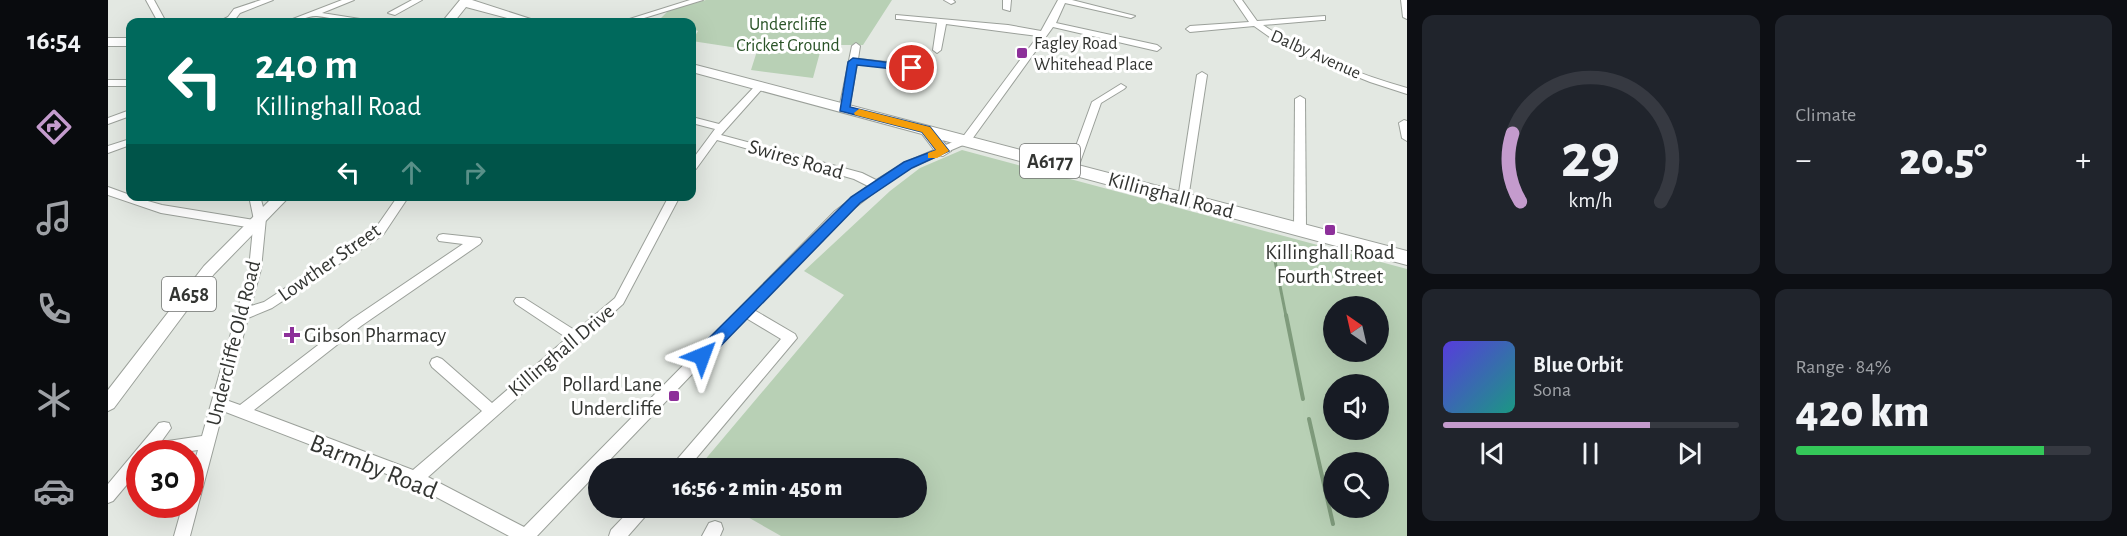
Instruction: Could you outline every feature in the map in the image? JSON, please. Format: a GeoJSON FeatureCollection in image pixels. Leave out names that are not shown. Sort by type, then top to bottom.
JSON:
{"type":"FeatureCollection","features":[{"type":"Feature","properties":{"kind":"highway"},"geometry":{"type":"LineString","coordinates":[[451,18],[462,1],[520,18]]}},
{"type":"Feature","properties":{"kind":"highway"},"geometry":{"type":"LineString","coordinates":[[108,42],[126,42]]}},
{"type":"Feature","properties":{"kind":"highway","name":"Killinghall Road"},"geometry":{"type":"LineString","coordinates":[[696,69],[1407,258]]}},
{"type":"Feature","properties":{"kind":"highway"},"geometry":{"type":"LineString","coordinates":[[926,129],[943,151]]}},
{"type":"Feature","properties":{"kind":"main road","name":"A658"},"geometry":{"type":"LineString","coordinates":[[108,403],[209,270],[278,201]]}},
{"type":"Feature","properties":{"kind":"street"},"geometry":{"type":"LineString","coordinates":[[150,0],[160,18]]}},
{"type":"Feature","properties":{"kind":"street"},"geometry":{"type":"LineString","coordinates":[[232,18],[237,11],[269,0]]}},
{"type":"Feature","properties":{"kind":"street"},"geometry":{"type":"LineString","coordinates":[[300,18],[350,0]]}},
{"type":"Feature","properties":{"kind":"street"},"geometry":{"type":"LineString","coordinates":[[392,13],[418,0]]}},
{"type":"Feature","properties":{"kind":"street"},"geometry":{"type":"LineString","coordinates":[[638,18],[699,0]]}},
{"type":"Feature","properties":{"kind":"street"},"geometry":{"type":"LineString","coordinates":[[526,536],[839,214],[876,185],[908,165],[966,140],[1051,24],[1062,0],[1131,16]]}},
{"type":"Feature","properties":{"kind":"street","name":"Dalby Avenue"},"geometry":{"type":"LineString","coordinates":[[1238,0],[1254,22],[1276,37],[1328,61],[1407,91]]}},
{"type":"Feature","properties":{"kind":"street"},"geometry":{"type":"LineString","coordinates":[[1405,0],[1407,17]]}},
{"type":"Feature","properties":{"kind":"street"},"geometry":{"type":"LineString","coordinates":[[320,15],[337,18]]}},
{"type":"Feature","properties":{"kind":"street"},"geometry":{"type":"LineString","coordinates":[[899,17],[1008,28],[1043,34]]}},
{"type":"Feature","properties":{"kind":"street"},"geometry":{"type":"LineString","coordinates":[[1190,28],[1322,18]]}},
{"type":"Feature","properties":{"kind":"street"},"geometry":{"type":"LineString","coordinates":[[937,50],[942,21]]}},
{"type":"Feature","properties":{"kind":"street"},"geometry":{"type":"LineString","coordinates":[[1051,24],[1157,48]]}},
{"type":"Feature","properties":{"kind":"street"},"geometry":{"type":"LineString","coordinates":[[844,109],[856,46]]}},
{"type":"Feature","properties":{"kind":"street"},"geometry":{"type":"LineString","coordinates":[[853,62],[926,69]]}},
{"type":"Feature","properties":{"kind":"street"},"geometry":{"type":"LineString","coordinates":[[1183,199],[1202,75]]}},
{"type":"Feature","properties":{"kind":"street"},"geometry":{"type":"LineString","coordinates":[[108,83],[126,83]]}},
{"type":"Feature","properties":{"kind":"street"},"geometry":{"type":"LineString","coordinates":[[696,162],[718,132],[759,87]]}},
{"type":"Feature","properties":{"kind":"street"},"geometry":{"type":"LineString","coordinates":[[1073,168],[1097,102],[1121,87]]}},
{"type":"Feature","properties":{"kind":"street"},"geometry":{"type":"LineString","coordinates":[[1300,99],[1300,229]]}},
{"type":"Feature","properties":{"kind":"street"},"geometry":{"type":"LineString","coordinates":[[108,121],[126,114]]}},
{"type":"Feature","properties":{"kind":"street","name":"Swires Road"},"geometry":{"type":"LineString","coordinates":[[696,122],[718,132],[858,176],[876,185]]}},
{"type":"Feature","properties":{"kind":"street"},"geometry":{"type":"LineString","coordinates":[[1404,123],[1407,138]]}},
{"type":"Feature","properties":{"kind":"street"},"geometry":{"type":"LineString","coordinates":[[108,150],[126,143]]}},
{"type":"Feature","properties":{"kind":"street"},"geometry":{"type":"LineString","coordinates":[[108,191],[126,197]]}},
{"type":"Feature","properties":{"kind":"street"},"geometry":{"type":"LineString","coordinates":[[137,201],[161,209],[257,221],[255,201]]}},
{"type":"Feature","properties":{"kind":"street","name":"Lowther Street"},"geometry":{"type":"LineString","coordinates":[[243,315],[268,305],[379,232],[401,201]]}},
{"type":"Feature","properties":{"kind":"street","name":"Killinghall Drive"},"geometry":{"type":"LineString","coordinates":[[414,478],[619,300],[672,201]]}},
{"type":"Feature","properties":{"kind":"street","name":"Undercliffe Old Road"},"geometry":{"type":"LineString","coordinates":[[182,536],[255,269],[257,221]]}},
{"type":"Feature","properties":{"kind":"street"},"geometry":{"type":"LineString","coordinates":[[242,411],[300,363],[393,295],[476,241],[442,238]]}},
{"type":"Feature","properties":{"kind":"street"},"geometry":{"type":"LineString","coordinates":[[520,301],[575,337]]}},
{"type":"Feature","properties":{"kind":"street"},"geometry":{"type":"LineString","coordinates":[[688,458],[790,338],[746,311]]}},
{"type":"Feature","properties":{"kind":"street"},"geometry":{"type":"LineString","coordinates":[[437,363],[490,410]]}},
{"type":"Feature","properties":{"kind":"street","name":"Barmby Road"},"geometry":{"type":"LineString","coordinates":[[219,403],[281,429],[414,478],[526,536]]}},
{"type":"Feature","properties":{"kind":"street"},"geometry":{"type":"LineString","coordinates":[[153,440],[164,428]]}},
{"type":"Feature","properties":{"kind":"street"},"geometry":{"type":"LineString","coordinates":[[108,496],[126,473]]}},
{"type":"Feature","properties":{"kind":"street"},"geometry":{"type":"LineString","coordinates":[[617,536],[634,518]]}},
{"type":"Feature","properties":{"kind":"green space","name":"Undercliffe Cricket Ground"},"geometry":{"type":"Polygon","coordinates":[[[706,0],[892,0],[863,45],[822,45],[813,78],[751,70],[757,51],[696,42],[698,31],[696,30],[696,18],[661,18],[669,10],[706,0]]]}},
{"type":"Feature","properties":{"kind":"green space"},"geometry":{"type":"Polygon","coordinates":[[[962,150],[1407,269],[1407,536],[781,536],[749,518],[927,518],[927,458],[706,458],[844,295],[804,271],[890,191],[920,168],[962,150]]]}},
{"type":"Feature","properties":{"kind":"waterway"},"geometry":{"type":"LineString","coordinates":[[1273,251],[1286,316]]}},
{"type":"Feature","properties":{"kind":"waterway"},"geometry":{"type":"LineString","coordinates":[[1286,315],[1303,399]]}},
{"type":"Feature","properties":{"kind":"waterway"},"geometry":{"type":"LineString","coordinates":[[1309,419],[1333,524]]}},
{"type":"Feature","properties":{"kind":"slow traffic"},"geometry":{"type":"LineString","coordinates":[[859,113],[926,129],[943,151],[933,155]]}},
{"type":"Feature","properties":{"kind":"place","name":"Fagley Road Whitehead Place"},"geometry":{"type":"Point","coordinates":[1022,53]}},
{"type":"Feature","properties":{"kind":"place","name":"Killinghall Road Fourth Street"},"geometry":{"type":"Point","coordinates":[1330,230]}},
{"type":"Feature","properties":{"kind":"place","name":"Gibson Pharmacy"},"geometry":{"type":"Point","coordinates":[292,335]}},
{"type":"Feature","properties":{"kind":"place","name":"Pollard Lane Undercliffe"},"geometry":{"type":"Point","coordinates":[674,396]}},
{"type":"Feature","properties":{"kind":"route"},"geometry":{"type":"LineString","coordinates":[[702,356],[839,214],[876,185],[908,165],[943,151],[926,129],[844,109],[853,62],[912,68]]}}]}
